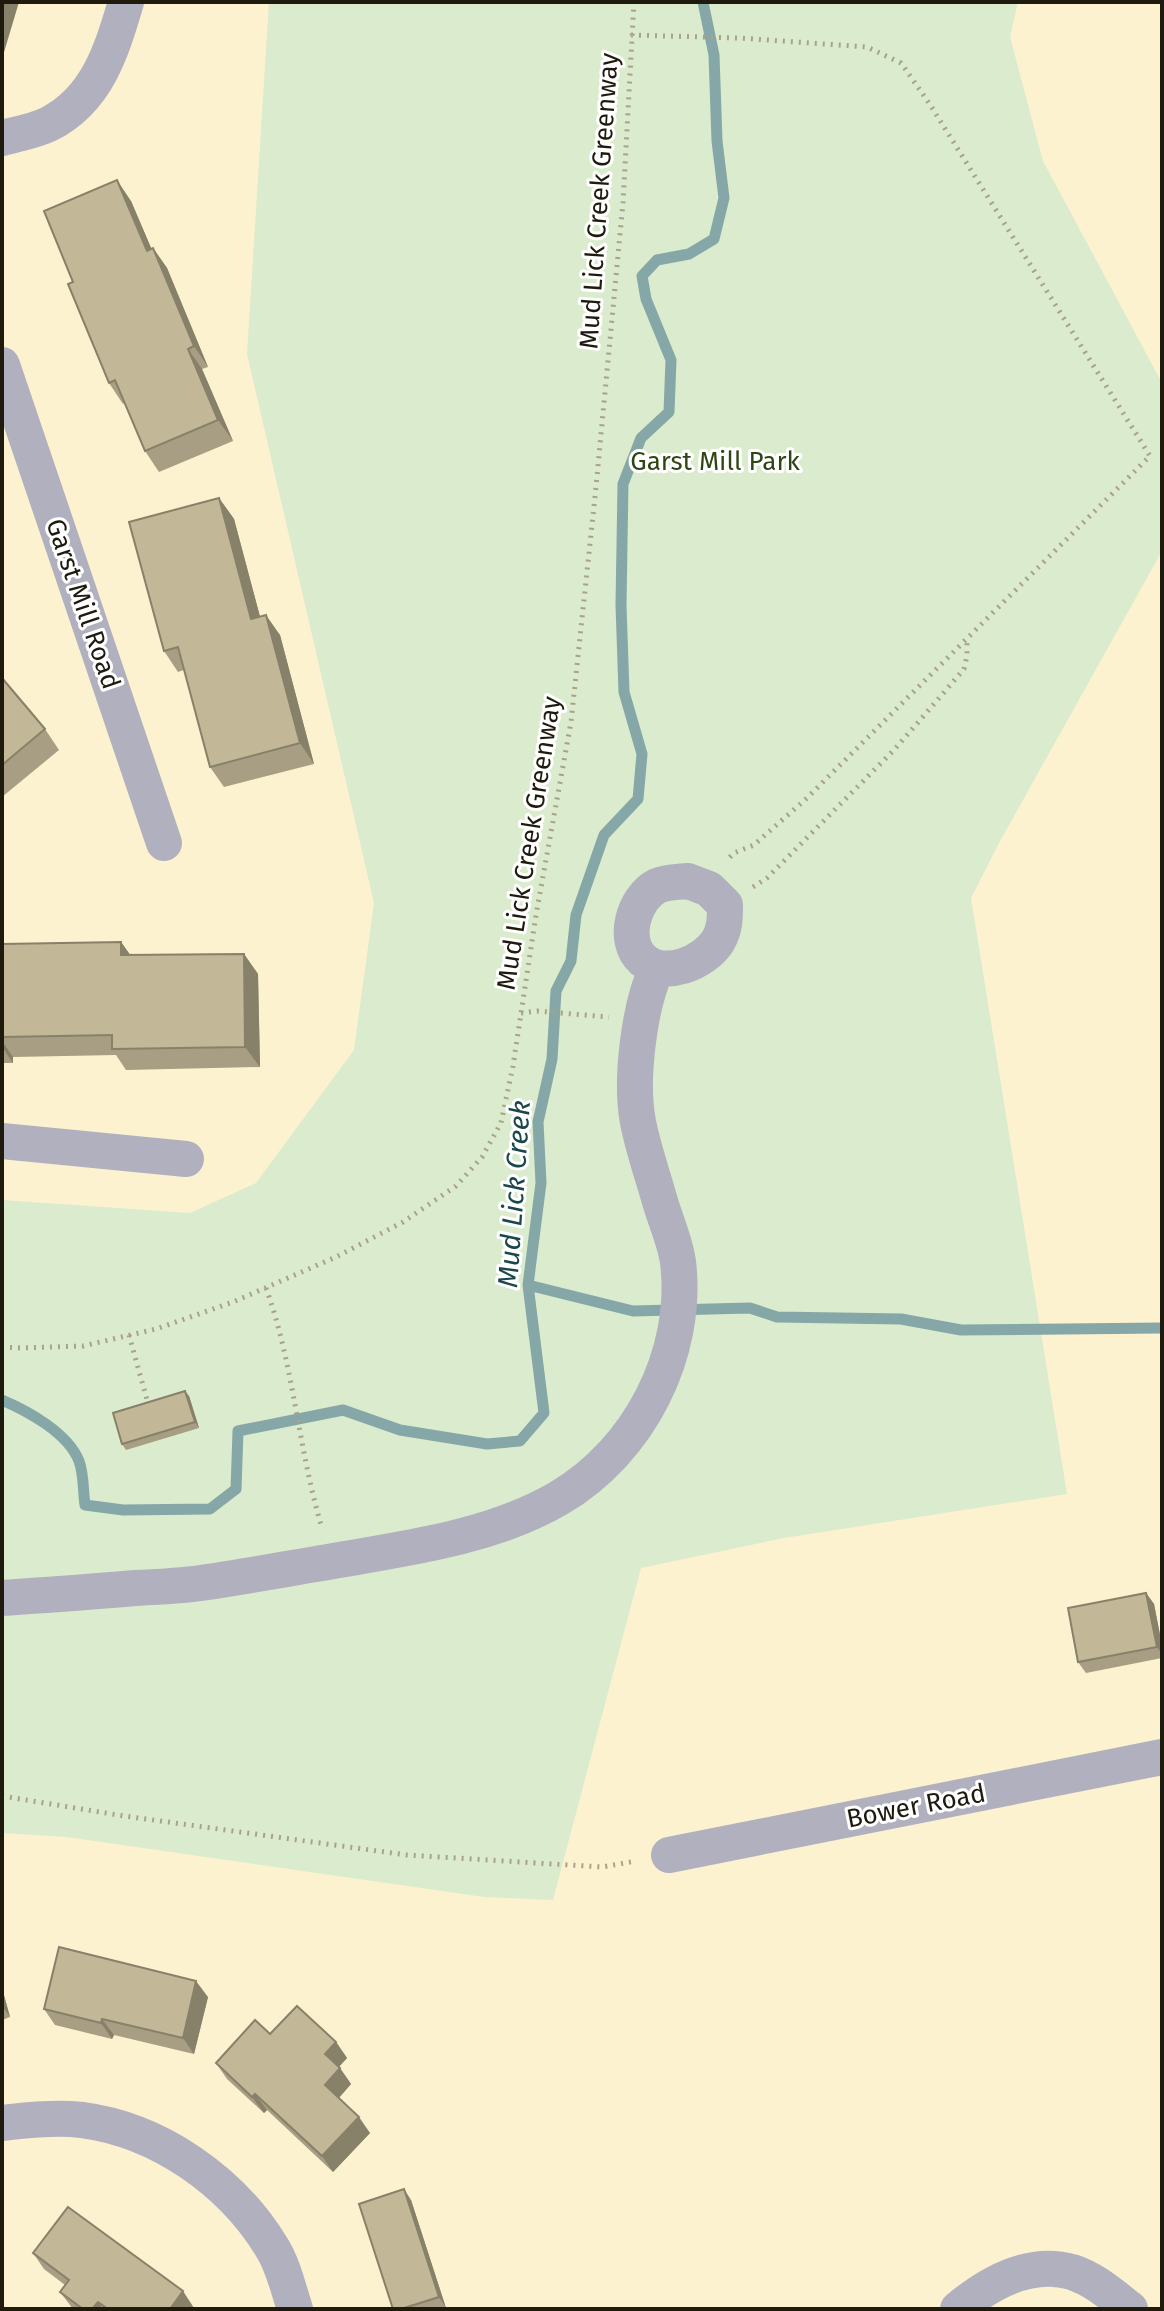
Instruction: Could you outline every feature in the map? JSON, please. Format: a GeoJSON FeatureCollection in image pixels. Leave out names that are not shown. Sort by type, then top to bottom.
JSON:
{"type":"FeatureCollection","features":[{"type":"Feature","properties":{"kind":"street"},"geometry":{"type":"LineString","coordinates":[[2,138],[49,124],[72,108],[95,83],[109,59],[126,2]]}},
{"type":"Feature","properties":{"kind":"street","name":"Garst Mill Road"},"geometry":{"type":"LineString","coordinates":[[2,365],[164,843]]}},
{"type":"Feature","properties":{"kind":"street"},"geometry":{"type":"LineString","coordinates":[[688,881],[717,897],[725,924],[718,942],[700,960],[679,968],[657,968],[643,960],[634,948],[632,920],[640,899],[659,885],[688,881]]}},
{"type":"Feature","properties":{"kind":"street"},"geometry":{"type":"LineString","coordinates":[[2,1598],[199,1584],[445,1542],[518,1517],[559,1498],[594,1472],[624,1441],[659,1386],[670,1356],[680,1282],[676,1250],[638,1121],[635,1084],[642,1011],[657,968]]}},
{"type":"Feature","properties":{"kind":"street"},"geometry":{"type":"LineString","coordinates":[[2,1141],[186,1159]]}},
{"type":"Feature","properties":{"kind":"street","name":"Bower Road"},"geometry":{"type":"LineString","coordinates":[[669,1855],[1162,1757]]}},
{"type":"Feature","properties":{"kind":"street"},"geometry":{"type":"LineString","coordinates":[[2,2123],[81,2120],[121,2128],[167,2147],[202,2170],[240,2205],[272,2247],[295,2309]]}},
{"type":"Feature","properties":{"kind":"street"},"geometry":{"type":"LineString","coordinates":[[958,2309],[978,2292],[1014,2274],[1043,2269],[1072,2272],[1098,2285],[1130,2309]]}},
{"type":"Feature","properties":{"kind":"path","name":"Mud Lick Creek Greenway"},"geometry":{"type":"LineString","coordinates":[[2,1347],[83,1346],[169,1325],[336,1257],[403,1222],[456,1186],[482,1157],[501,1123],[572,706],[623,203],[634,2]]}},
{"type":"Feature","properties":{"kind":"path"},"geometry":{"type":"LineString","coordinates":[[631,35],[739,38],[867,47],[901,63],[1150,456],[807,798],[754,845],[734,853],[725,862],[717,897]]}},
{"type":"Feature","properties":{"kind":"path"},"geometry":{"type":"LineString","coordinates":[[717,897],[767,878],[894,750],[964,669],[967,638]]}},
{"type":"Feature","properties":{"kind":"path"},"geometry":{"type":"LineString","coordinates":[[521,1013],[575,1012],[641,1023]]}},
{"type":"Feature","properties":{"kind":"path"},"geometry":{"type":"LineString","coordinates":[[266,1288],[331,1561]]}},
{"type":"Feature","properties":{"kind":"path"},"geometry":{"type":"LineString","coordinates":[[129,1335],[149,1408]]}},
{"type":"Feature","properties":{"kind":"path"},"geometry":{"type":"LineString","coordinates":[[2,1796],[407,1855],[602,1867],[669,1855]]}},
{"type":"Feature","properties":{"kind":"green space","name":"Garst Mill Park"},"geometry":{"type":"Polygon","coordinates":[[[269,2],[1018,2],[1010,37],[1043,161],[1162,383],[1162,551],[971,898],[1067,1494],[784,1538],[641,1568],[553,1900],[484,1897],[67,1837],[2,1833],[2,1200],[190,1213],[256,1183],[354,1050],[374,903],[247,354],[269,2]]]}},
{"type":"Feature","properties":{"kind":"building"},"geometry":{"type":"Polygon","coordinates":[[[117,180],[147,251],[153,248],[194,346],[188,349],[218,420],[145,451],[115,380],[109,383],[68,284],[73,282],[44,211],[117,180]]]}},
{"type":"Feature","properties":{"kind":"building"},"geometry":{"type":"Polygon","coordinates":[[[219,498],[251,619],[266,615],[300,743],[210,767],[178,647],[164,651],[129,522],[219,498]]]}},
{"type":"Feature","properties":{"kind":"building"},"geometry":{"type":"Polygon","coordinates":[[[2,678],[45,729],[2,765],[2,678]]]}},
{"type":"Feature","properties":{"kind":"building"},"geometry":{"type":"Polygon","coordinates":[[[121,942],[121,955],[244,954],[245,1047],[112,1049],[112,1035],[2,1037],[2,944],[121,942]]]}},
{"type":"Feature","properties":{"kind":"building"},"geometry":{"type":"Polygon","coordinates":[[[185,1391],[195,1422],[122,1444],[113,1413],[185,1391]]]}},
{"type":"Feature","properties":{"kind":"building"},"geometry":{"type":"Polygon","coordinates":[[[1146,1593],[1157,1647],[1078,1662],[1068,1608],[1146,1593]]]}},
{"type":"Feature","properties":{"kind":"building"},"geometry":{"type":"Polygon","coordinates":[[[59,1947],[196,1981],[183,2038],[44,2009],[59,1947]]]}},
{"type":"Feature","properties":{"kind":"building"},"geometry":{"type":"Polygon","coordinates":[[[297,2006],[336,2042],[325,2054],[340,2068],[325,2085],[359,2117],[322,2156],[255,2094],[252,2097],[216,2063],[255,2020],[270,2034],[297,2006]]]}},
{"type":"Feature","properties":{"kind":"building"},"geometry":{"type":"Polygon","coordinates":[[[404,2189],[439,2297],[393,2309],[359,2204],[404,2189]]]}},
{"type":"Feature","properties":{"kind":"building"},"geometry":{"type":"Polygon","coordinates":[[[68,2207],[183,2291],[170,2309],[108,2309],[98,2302],[92,2309],[83,2309],[60,2292],[69,2280],[33,2253],[68,2207]]]}},
{"type":"Feature","properties":{"kind":"waterway","name":"Mud Lick Creek"},"geometry":{"type":"LineString","coordinates":[[2,1400],[46,1424],[74,1451],[82,1472],[85,1505],[123,1510],[210,1509],[236,1489],[238,1431],[343,1410],[400,1430],[487,1444],[520,1441],[544,1413],[528,1285],[541,1183],[538,1122],[552,1059],[556,991],[571,961],[576,915],[604,835],[638,799],[642,754],[624,692],[621,605],[623,484],[641,438],[669,412],[671,360],[646,299],[642,276],[657,260],[689,254],[714,239],[724,198],[717,141],[714,55],[703,2]]}},
{"type":"Feature","properties":{"kind":"waterway"},"geometry":{"type":"LineString","coordinates":[[528,1285],[633,1311],[750,1308],[777,1317],[901,1319],[961,1330],[1162,1328]]}}]}
